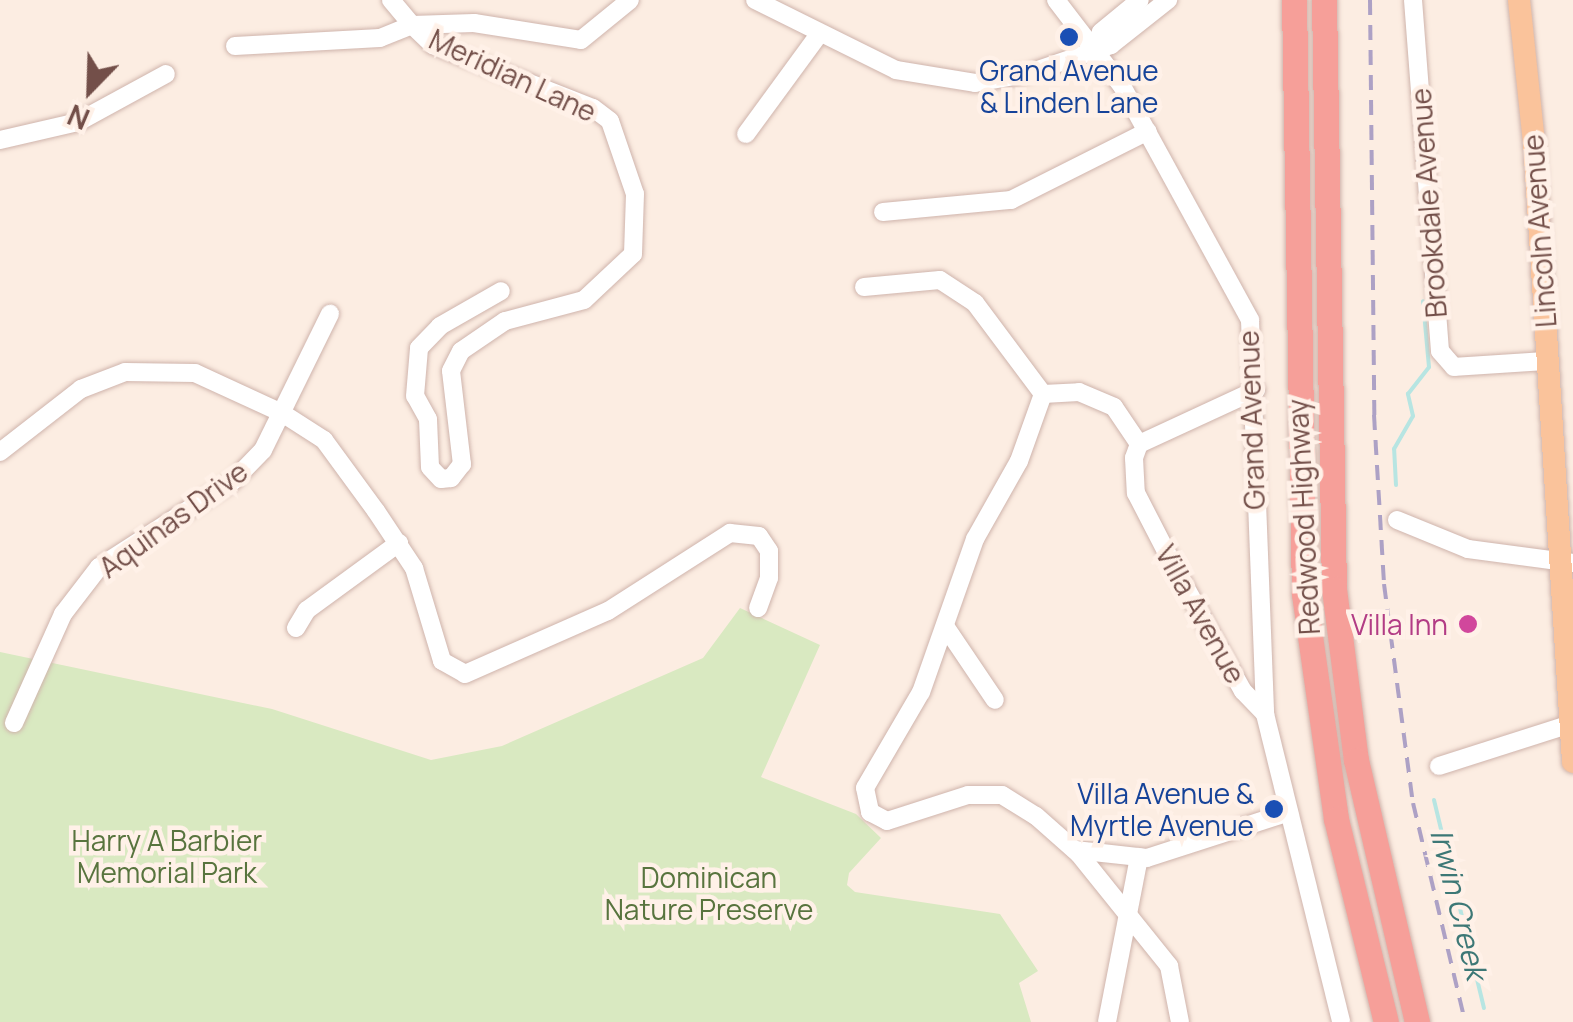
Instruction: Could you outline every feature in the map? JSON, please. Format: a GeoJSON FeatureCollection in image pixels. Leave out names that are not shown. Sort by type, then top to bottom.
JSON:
{"type":"FeatureCollection","features":[{"type":"Feature","properties":{"kind":"highway","name":"Redwood Highway"},"geometry":{"type":"LineString","coordinates":[[1294,0],[1304,594],[1333,800],[1386,1022]]}},
{"type":"Feature","properties":{"kind":"highway","name":"Redwood Highway"},"geometry":{"type":"LineString","coordinates":[[1324,0],[1334,589],[1356,760],[1417,1022]]}},
{"type":"Feature","properties":{"kind":"main road","name":"Lincoln Avenue"},"geometry":{"type":"LineString","coordinates":[[1519,0],[1566,561],[1573,762]]}},
{"type":"Feature","properties":{"kind":"street"},"geometry":{"type":"LineString","coordinates":[[391,0],[412,24]]}},
{"type":"Feature","properties":{"kind":"street"},"geometry":{"type":"LineString","coordinates":[[236,46],[380,38],[412,24],[474,23],[581,40],[630,0]]}},
{"type":"Feature","properties":{"kind":"street"},"geometry":{"type":"LineString","coordinates":[[756,0],[896,70],[952,82],[1026,74],[1095,46],[1111,45],[1168,0]]}},
{"type":"Feature","properties":{"kind":"street","name":"Grand Avenue"},"geometry":{"type":"LineString","coordinates":[[1056,0],[1095,46],[1148,132],[1250,320],[1256,390],[1257,631],[1265,714]]}},
{"type":"Feature","properties":{"kind":"street"},"geometry":{"type":"LineString","coordinates":[[1095,46],[1101,32],[1140,0]]}},
{"type":"Feature","properties":{"kind":"street","name":"Brookdale Avenue"},"geometry":{"type":"LineString","coordinates":[[1413,0],[1440,351],[1454,367],[1548,361]]}},
{"type":"Feature","properties":{"kind":"street","name":"Meridian Lane"},"geometry":{"type":"LineString","coordinates":[[412,24],[433,45],[594,108],[618,134],[635,194],[632,254],[584,300],[504,320],[460,351],[452,372],[462,464],[450,478],[441,479],[430,468],[428,419],[416,396],[419,348],[440,326],[501,291]]}},
{"type":"Feature","properties":{"kind":"street"},"geometry":{"type":"LineString","coordinates":[[746,134],[820,32]]}},
{"type":"Feature","properties":{"kind":"street"},"geometry":{"type":"LineString","coordinates":[[0,140],[78,122],[166,74]]}},
{"type":"Feature","properties":{"kind":"street"},"geometry":{"type":"LineString","coordinates":[[883,212],[1011,200],[1148,132]]}},
{"type":"Feature","properties":{"kind":"street"},"geometry":{"type":"LineString","coordinates":[[864,287],[940,280],[975,303],[1043,394]]}},
{"type":"Feature","properties":{"kind":"street","name":"Aquinas Drive"},"geometry":{"type":"LineString","coordinates":[[14,723],[64,614],[99,567],[242,473],[264,450],[330,314]]}},
{"type":"Feature","properties":{"kind":"street"},"geometry":{"type":"LineString","coordinates":[[0,452],[82,389],[125,372],[195,373],[282,412],[324,440],[399,544],[414,568],[442,661],[465,674],[608,611],[730,533],[759,536],[769,551],[769,578],[758,608]]}},
{"type":"Feature","properties":{"kind":"street"},"geometry":{"type":"LineString","coordinates":[[1043,394],[1078,392],[1114,407],[1139,444],[1256,390]]}},
{"type":"Feature","properties":{"kind":"street"},"geometry":{"type":"LineString","coordinates":[[1043,394],[1019,461],[975,539],[921,692],[866,788],[870,812],[887,821],[968,795],[1002,795],[1074,850],[1170,966],[1180,1022]]}},
{"type":"Feature","properties":{"kind":"street","name":"Villa Avenue"},"geometry":{"type":"LineString","coordinates":[[1139,444],[1136,492],[1242,691],[1265,714],[1341,1022]]}},
{"type":"Feature","properties":{"kind":"street"},"geometry":{"type":"LineString","coordinates":[[1397,520],[1468,549],[1566,561]]}},
{"type":"Feature","properties":{"kind":"street"},"geometry":{"type":"LineString","coordinates":[[296,628],[306,610],[399,544]]}},
{"type":"Feature","properties":{"kind":"street"},"geometry":{"type":"LineString","coordinates":[[944,626],[994,700]]}},
{"type":"Feature","properties":{"kind":"street"},"geometry":{"type":"LineString","coordinates":[[1440,766],[1570,724]]}},
{"type":"Feature","properties":{"kind":"street"},"geometry":{"type":"LineString","coordinates":[[1074,850],[1139,857],[1289,812]]}},
{"type":"Feature","properties":{"kind":"street"},"geometry":{"type":"LineString","coordinates":[[1107,1022],[1131,919],[1139,857]]}},
{"type":"Feature","properties":{"kind":"green space"},"geometry":{"type":"Polygon","coordinates":[[[740,608],[820,645],[761,777],[856,814],[881,838],[849,873],[847,885],[855,892],[1000,914],[1038,971],[1019,983],[1031,1022],[0,1022],[0,652],[272,709],[431,760],[502,746],[703,658],[740,608]]]}},
{"type":"Feature","properties":{"kind":"waterway","name":"Irwin Creek"},"geometry":{"type":"LineString","coordinates":[[1396,485],[1394,449],[1413,416],[1408,394],[1429,367],[1423,301]]}},
{"type":"Feature","properties":{"kind":"waterway","name":"Irwin Creek"},"geometry":{"type":"LineString","coordinates":[[1434,800],[1484,1008]]}},
{"type":"Feature","properties":{"kind":"railway"},"geometry":{"type":"LineString","coordinates":[[1370,0],[1374,415],[1384,584],[1413,803],[1465,1022]]}},
{"type":"Feature","properties":{"kind":"place","name":"Grand Avenue & Linden Lane"},"geometry":{"type":"Point","coordinates":[1069,37]}},
{"type":"Feature","properties":{"kind":"place","name":"Villa Inn"},"geometry":{"type":"Point","coordinates":[1468,624]}},
{"type":"Feature","properties":{"kind":"place","name":"Villa Avenue & Myrtle Avenue"},"geometry":{"type":"Point","coordinates":[1274,809]}},
{"type":"Feature","properties":{"kind":"park label","name":"Harry A Barbier Memorial Park"},"geometry":{"type":"Point","coordinates":[167,856]}},
{"type":"Feature","properties":{"kind":"park label","name":"Dominican Nature Preserve"},"geometry":{"type":"Point","coordinates":[709,893]}}]}
